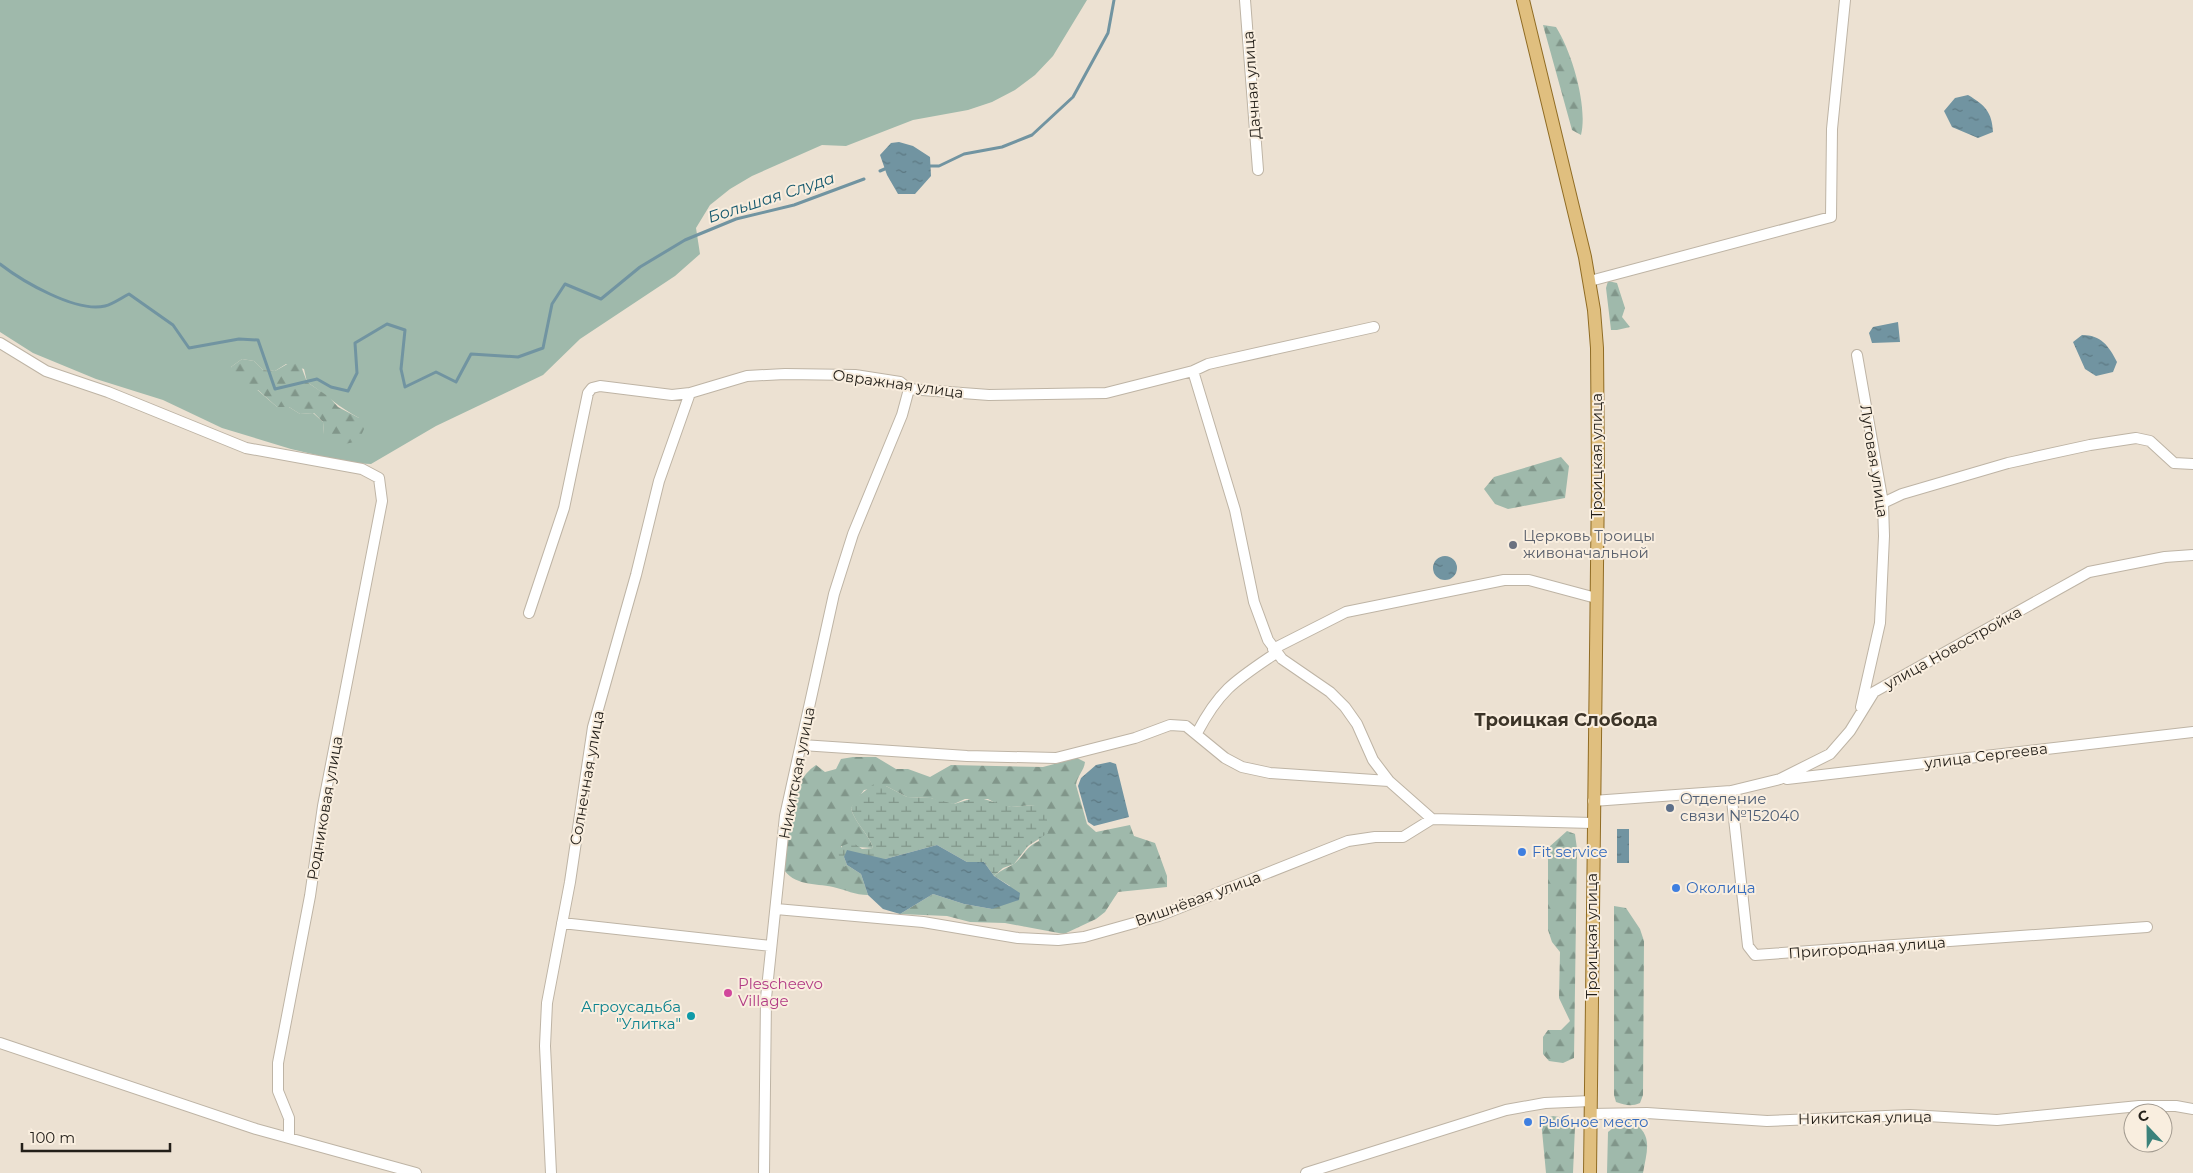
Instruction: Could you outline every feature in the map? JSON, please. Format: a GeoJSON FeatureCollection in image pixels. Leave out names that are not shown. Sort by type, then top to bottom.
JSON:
{"type":"FeatureCollection","features":[{"type":"Feature","properties":{"kind":"main road","name":"Троицкая улица"},"geometry":{"type":"LineString","coordinates":[[1523,0],[1574,205],[1590,281],[1598,366],[1590,1173]]}},
{"type":"Feature","properties":{"kind":"street","name":"Дачная улица"},"geometry":{"type":"LineString","coordinates":[[1246,0],[1258,170]]}},
{"type":"Feature","properties":{"kind":"street"},"geometry":{"type":"LineString","coordinates":[[1590,281],[1830,217],[1832,129],[1845,0]]}},
{"type":"Feature","properties":{"kind":"street","name":"Овражная улица"},"geometry":{"type":"LineString","coordinates":[[529,612],[564,508],[588,393],[592,388],[600,386],[672,395],[690,393],[747,376],[785,374],[855,375],[900,382],[910,389],[988,395],[1106,393],[1194,371],[1208,364],[1374,327]]}},
{"type":"Feature","properties":{"kind":"street","name":"Родниковая улица"},"geometry":{"type":"LineString","coordinates":[[0,343],[46,372],[108,392],[246,448],[362,469],[379,478],[382,501],[323,806],[310,896],[278,1064],[278,1091],[289,1118],[289,1138]]}},
{"type":"Feature","properties":{"kind":"street","name":"Луговая улица"},"geometry":{"type":"LineString","coordinates":[[1857,355],[1883,503],[1884,584],[1880,623],[1860,715]]}},
{"type":"Feature","properties":{"kind":"street"},"geometry":{"type":"LineString","coordinates":[[1194,371],[1235,510],[1260,622],[1275,651],[1330,692],[1346,708],[1374,760],[1389,781],[1432,819],[1593,823]]}},
{"type":"Feature","properties":{"kind":"street","name":"Никитская улица"},"geometry":{"type":"LineString","coordinates":[[764,1173],[766,998],[785,816],[834,594],[853,534],[902,415],[910,389]]}},
{"type":"Feature","properties":{"kind":"street","name":"Солнечная улица"},"geometry":{"type":"LineString","coordinates":[[551,1173],[544,1046],[547,1003],[562,923],[593,727],[636,574],[659,481],[690,393]]}},
{"type":"Feature","properties":{"kind":"street"},"geometry":{"type":"LineString","coordinates":[[1883,503],[1902,494],[2008,463],[2090,445],[2136,438],[2150,441],[2174,463],[2193,464]]}},
{"type":"Feature","properties":{"kind":"street","name":"улица Новостройка"},"geometry":{"type":"LineString","coordinates":[[1593,801],[1731,791],[1780,779],[1830,754],[1860,715],[1874,692],[2089,572],[2165,557],[2193,555]]}},
{"type":"Feature","properties":{"kind":"street"},"geometry":{"type":"LineString","coordinates":[[1197,733],[1211,706],[1240,677],[1275,651],[1346,612],[1504,580],[1529,580],[1596,598]]}},
{"type":"Feature","properties":{"kind":"street"},"geometry":{"type":"LineString","coordinates":[[802,745],[967,756],[1056,758],[1135,738],[1170,725],[1186,726],[1197,733],[1225,758],[1242,767],[1270,773],[1315,778],[1389,781]]}},
{"type":"Feature","properties":{"kind":"street","name":"улица Сергеева"},"geometry":{"type":"LineString","coordinates":[[1780,779],[2193,732]]}},
{"type":"Feature","properties":{"kind":"street","name":"Пригородная улица"},"geometry":{"type":"LineString","coordinates":[[1731,791],[1748,946],[1754,956],[2147,927]]}},
{"type":"Feature","properties":{"kind":"street","name":"Вишнёвая улица"},"geometry":{"type":"LineString","coordinates":[[776,909],[923,922],[1018,938],[1058,940],[1084,937],[1159,916],[1348,841],[1375,837],[1403,837],[1432,819]]}},
{"type":"Feature","properties":{"kind":"street"},"geometry":{"type":"LineString","coordinates":[[562,923],[772,946]]}},
{"type":"Feature","properties":{"kind":"street"},"geometry":{"type":"LineString","coordinates":[[0,1043],[289,1138],[416,1173]]}},
{"type":"Feature","properties":{"kind":"street"},"geometry":{"type":"LineString","coordinates":[[1306,1173],[1506,1110],[1545,1103],[1591,1101]]}},
{"type":"Feature","properties":{"kind":"street","name":"Никитская улица"},"geometry":{"type":"LineString","coordinates":[[1591,1114],[1647,1113],[1767,1121],[1910,1115],[1997,1120],[2139,1106],[2176,1106],[2193,1109]]}},
{"type":"Feature","properties":{"kind":"green space"},"geometry":{"type":"Polygon","coordinates":[[[0,0],[1087,0],[1053,56],[1035,75],[1015,90],[992,102],[968,110],[913,120],[846,146],[822,145],[752,176],[730,189],[710,205],[696,228],[700,254],[675,276],[580,339],[543,375],[436,426],[371,464],[350,463],[291,449],[222,428],[163,400],[96,379],[33,353],[0,332],[0,0]],[[242,359],[231,367],[277,407],[289,407],[300,414],[313,413],[323,422],[324,434],[359,418],[307,382],[304,369],[286,364],[275,371],[263,370],[254,361],[242,359]]]}},
{"type":"Feature","properties":{"kind":"green space"},"geometry":{"type":"Polygon","coordinates":[[[1543,25],[1556,27],[1568,50],[1580,95],[1583,123],[1581,135],[1572,130],[1543,25]]]}},
{"type":"Feature","properties":{"kind":"green space"},"geometry":{"type":"Polygon","coordinates":[[[1608,281],[1617,283],[1625,308],[1622,317],[1630,327],[1611,330],[1606,288],[1608,281]]]}},
{"type":"Feature","properties":{"kind":"green space"},"geometry":{"type":"Polygon","coordinates":[[[298,358],[307,382],[329,397],[338,407],[359,418],[364,429],[359,440],[344,444],[332,440],[324,434],[323,422],[314,413],[300,414],[289,407],[277,407],[258,390],[245,389],[236,380],[231,367],[242,359],[254,361],[263,370],[275,371],[298,358]]]}},
{"type":"Feature","properties":{"kind":"green space"},"geometry":{"type":"Polygon","coordinates":[[[1561,457],[1569,466],[1565,498],[1508,509],[1495,504],[1484,489],[1494,477],[1561,457]]]}},
{"type":"Feature","properties":{"kind":"green space"},"geometry":{"type":"Polygon","coordinates":[[[876,757],[896,769],[908,769],[930,777],[951,765],[1043,767],[1077,758],[1085,762],[1076,785],[1087,824],[1096,832],[1130,825],[1134,836],[1155,843],[1167,876],[1167,887],[1118,892],[1105,912],[1096,919],[1064,934],[1005,923],[970,922],[947,916],[900,914],[933,894],[964,904],[992,909],[1010,886],[994,876],[1019,860],[1030,846],[1039,841],[1035,805],[1011,807],[999,805],[988,799],[965,799],[954,804],[943,803],[931,798],[907,797],[886,786],[864,790],[851,808],[855,819],[868,837],[873,848],[841,846],[844,866],[847,865],[861,874],[868,895],[798,881],[787,874],[783,868],[790,811],[799,785],[806,774],[816,765],[825,772],[836,769],[841,759],[876,757]]]}},
{"type":"Feature","properties":{"kind":"green space"},"geometry":{"type":"Polygon","coordinates":[[[875,783],[886,786],[907,797],[931,798],[954,804],[977,797],[1011,807],[1035,805],[1046,809],[1048,833],[1028,846],[1014,864],[1003,868],[994,876],[984,862],[967,862],[937,845],[885,859],[844,857],[847,865],[844,867],[838,854],[842,846],[852,842],[862,849],[873,848],[868,837],[855,819],[851,808],[856,798],[875,783]]]}},
{"type":"Feature","properties":{"kind":"green space"},"geometry":{"type":"Polygon","coordinates":[[[1567,831],[1575,834],[1577,849],[1574,1058],[1563,1063],[1549,1061],[1543,1054],[1543,1037],[1548,1030],[1561,1030],[1570,1021],[1559,998],[1560,952],[1552,942],[1548,930],[1548,848],[1567,831]]]}},
{"type":"Feature","properties":{"kind":"green space"},"geometry":{"type":"Polygon","coordinates":[[[1614,906],[1626,908],[1640,929],[1644,941],[1643,1095],[1640,1103],[1631,1105],[1616,1102],[1614,1095],[1614,906]]]}},
{"type":"Feature","properties":{"kind":"green space"},"geometry":{"type":"Polygon","coordinates":[[[1553,1116],[1565,1118],[1575,1127],[1573,1173],[1546,1173],[1541,1120],[1553,1116]]]}},
{"type":"Feature","properties":{"kind":"green space"},"geometry":{"type":"Polygon","coordinates":[[[1630,1121],[1643,1131],[1646,1137],[1647,1150],[1643,1173],[1607,1173],[1608,1132],[1618,1124],[1630,1121]]]}},
{"type":"Feature","properties":{"kind":"water"},"geometry":{"type":"Polygon","coordinates":[[[1968,95],[1979,102],[1989,114],[1993,132],[1978,138],[1952,127],[1944,111],[1955,98],[1968,95]]]}},
{"type":"Feature","properties":{"kind":"water"},"geometry":{"type":"Polygon","coordinates":[[[899,142],[913,146],[930,157],[931,176],[915,194],[898,194],[887,175],[880,155],[891,143],[899,142]]]}},
{"type":"Feature","properties":{"kind":"water"},"geometry":{"type":"Polygon","coordinates":[[[1898,322],[1900,342],[1872,343],[1869,333],[1873,327],[1898,322]]]}},
{"type":"Feature","properties":{"kind":"water"},"geometry":{"type":"Polygon","coordinates":[[[2082,335],[2094,337],[2104,342],[2117,362],[2113,372],[2096,376],[2085,369],[2073,342],[2082,335]]]}},
{"type":"Feature","properties":{"kind":"water"},"geometry":{"type":"Polygon","coordinates":[[[1445,556],[1453,560],[1457,568],[1453,576],[1445,580],[1437,576],[1433,568],[1437,560],[1445,556]]]}},
{"type":"Feature","properties":{"kind":"water"},"geometry":{"type":"Polygon","coordinates":[[[1110,762],[1116,764],[1129,817],[1094,826],[1088,822],[1078,786],[1081,778],[1096,765],[1110,762]]]}},
{"type":"Feature","properties":{"kind":"water"},"geometry":{"type":"Polygon","coordinates":[[[1617,829],[1629,829],[1629,863],[1617,863],[1617,829]]]}},
{"type":"Feature","properties":{"kind":"water"},"geometry":{"type":"Polygon","coordinates":[[[937,845],[967,862],[984,862],[994,876],[1020,893],[1019,900],[992,909],[964,904],[933,894],[900,914],[883,909],[868,895],[861,874],[847,865],[844,857],[847,850],[885,859],[937,845]]]}},
{"type":"Feature","properties":{"kind":"waterway","name":"Большая Слуда"},"geometry":{"type":"LineString","coordinates":[[929,166],[939,166],[964,154],[1002,147],[1032,135],[1073,97],[1108,33],[1114,0]]}},
{"type":"Feature","properties":{"kind":"waterway","name":"Большая Слуда"},"geometry":{"type":"LineString","coordinates":[[880,171],[887,168]]}},
{"type":"Feature","properties":{"kind":"waterway","name":"Большая Слуда"},"geometry":{"type":"LineString","coordinates":[[0,264],[35,287],[79,305],[105,306],[129,294],[173,325],[189,348],[239,339],[258,340],[275,389],[317,379],[331,387],[348,391],[357,373],[355,343],[387,324],[405,330],[401,369],[405,387],[436,372],[456,382],[471,354],[518,357],[543,348],[552,304],[565,284],[601,299],[640,267],[685,240],[736,219],[794,205],[864,179]]}},
{"type":"Feature","properties":{"kind":"place","name":"Церковь Троицы живоначальной"},"geometry":{"type":"Point","coordinates":[1513,545]}},
{"type":"Feature","properties":{"kind":"place","name":"Отделение связи №152040"},"geometry":{"type":"Point","coordinates":[1670,808]}},
{"type":"Feature","properties":{"kind":"place","name":"Fit service"},"geometry":{"type":"Point","coordinates":[1522,852]}},
{"type":"Feature","properties":{"kind":"place","name":"Околица"},"geometry":{"type":"Point","coordinates":[1676,888]}},
{"type":"Feature","properties":{"kind":"place","name":"Plescheevo Village"},"geometry":{"type":"Point","coordinates":[728,993]}},
{"type":"Feature","properties":{"kind":"place","name":"Агроусадьба \"Улитка\""},"geometry":{"type":"Point","coordinates":[691,1016]}},
{"type":"Feature","properties":{"kind":"place","name":"Рыбное место"},"geometry":{"type":"Point","coordinates":[1528,1122]}},
{"type":"Feature","properties":{"kind":"district","name":"Троицкая Слобода"},"geometry":{"type":"Point","coordinates":[1566,720]}}]}
